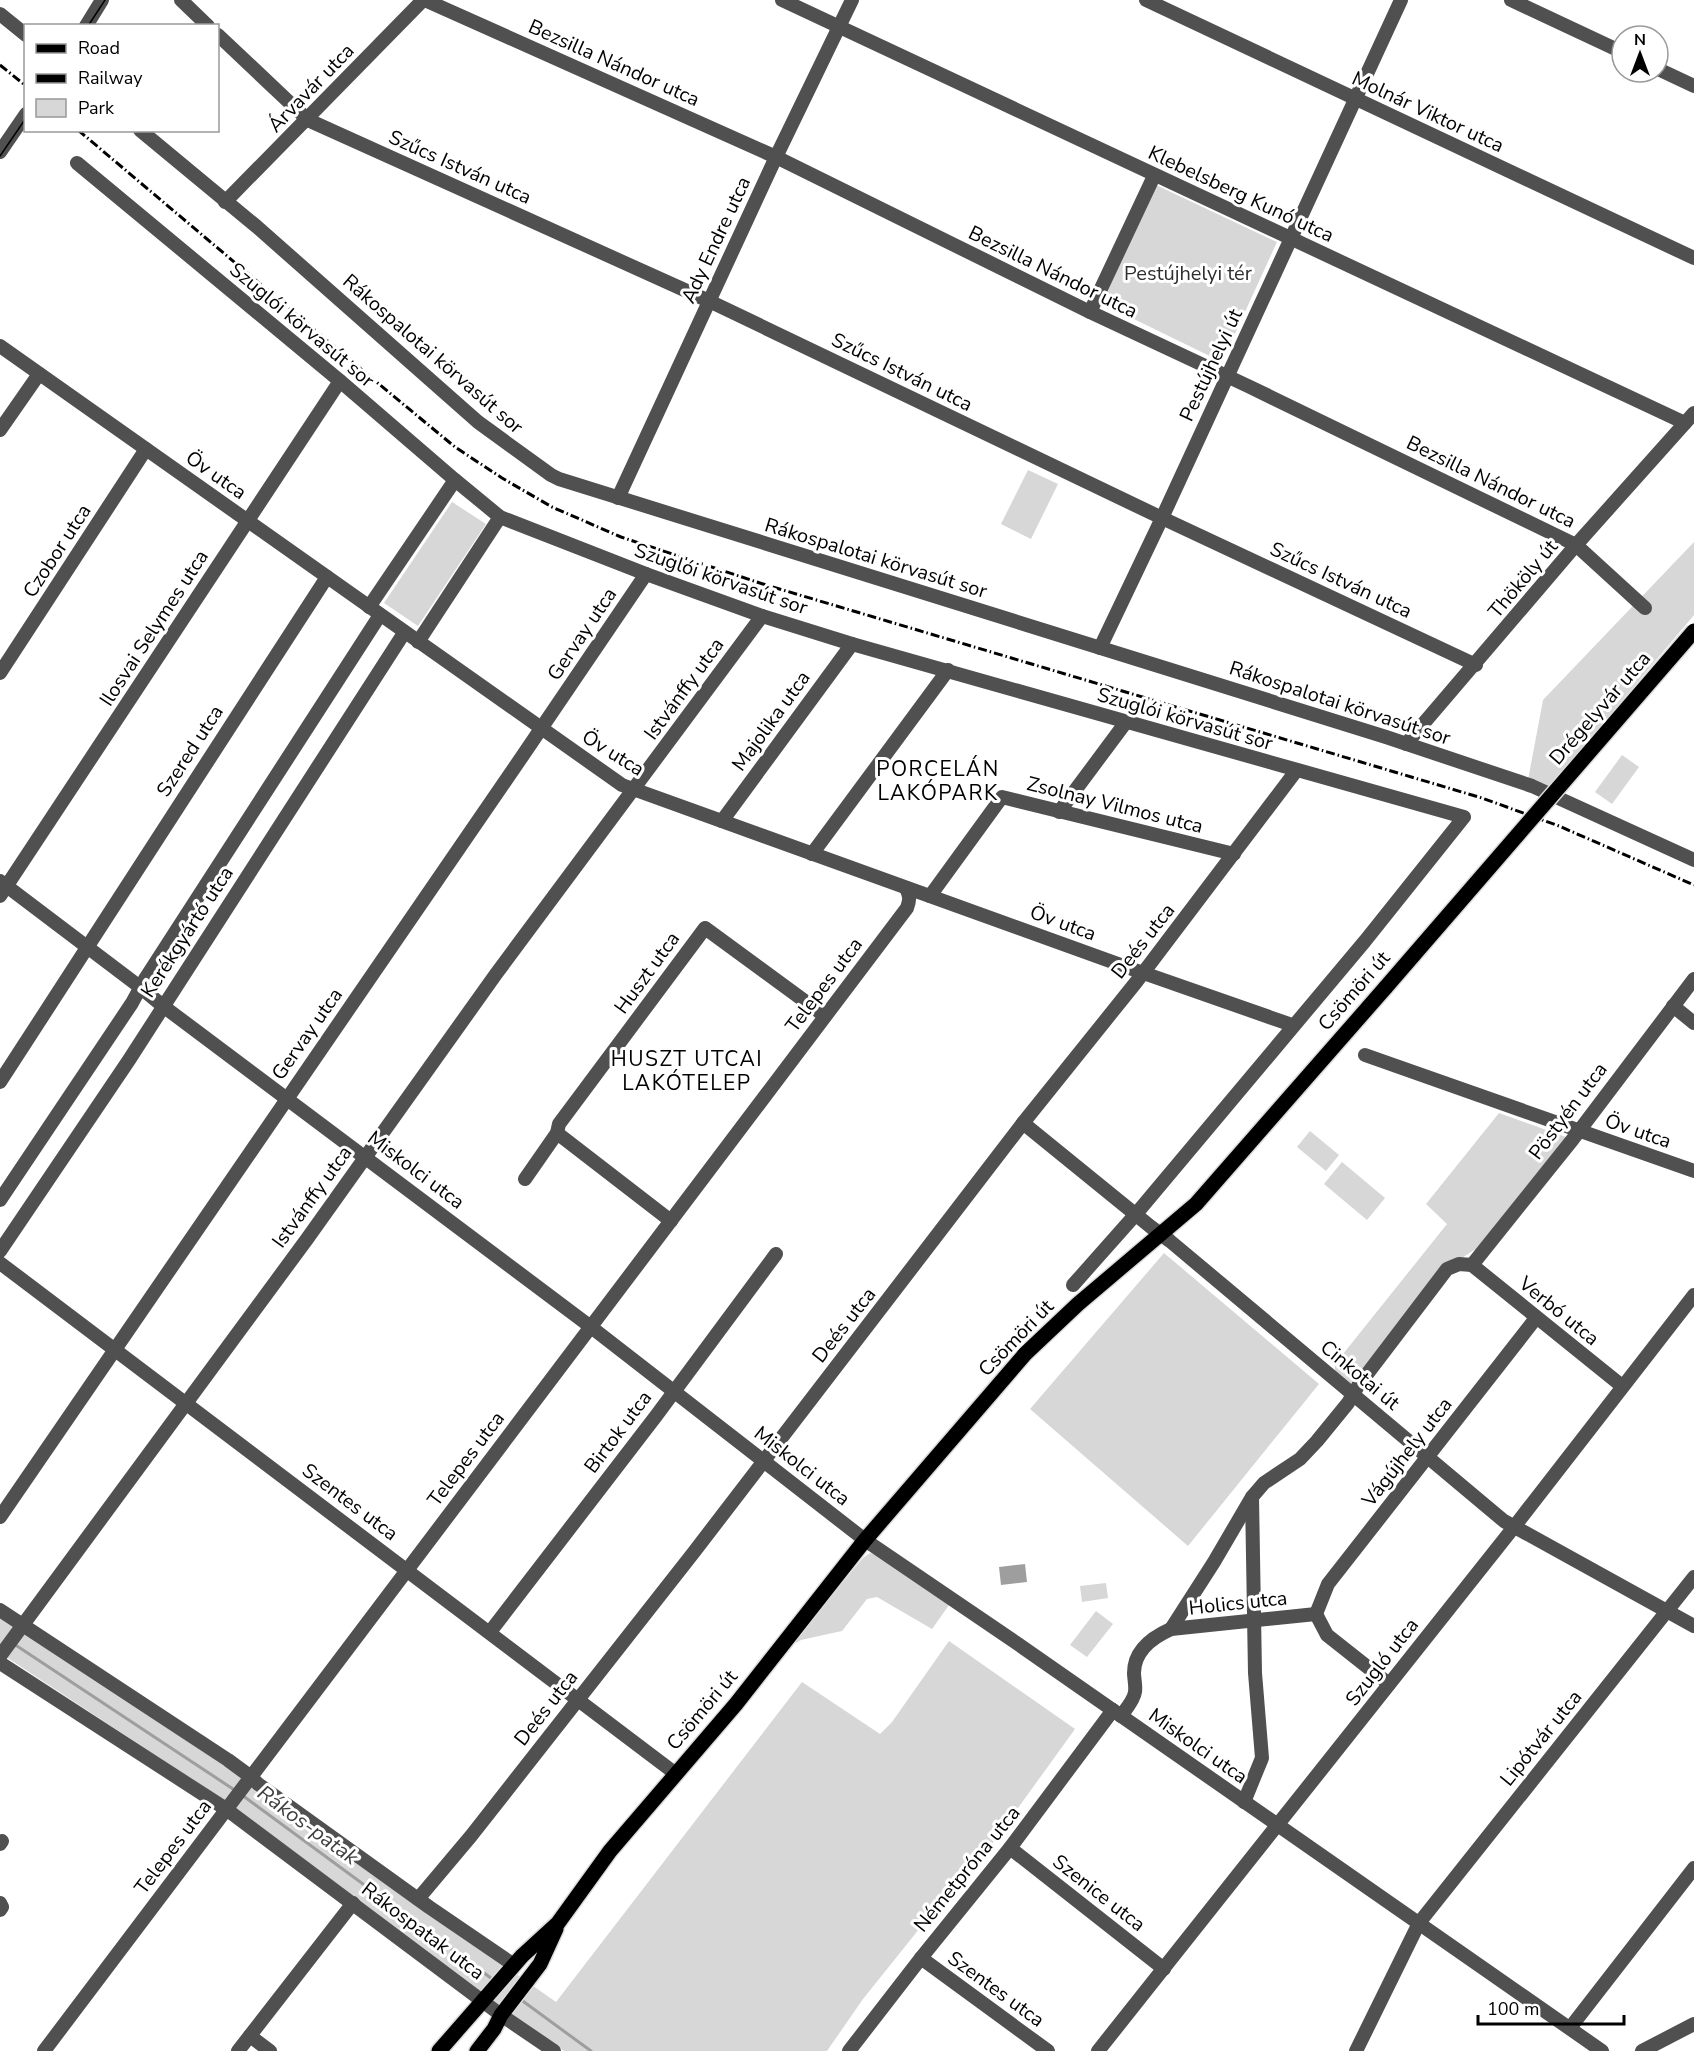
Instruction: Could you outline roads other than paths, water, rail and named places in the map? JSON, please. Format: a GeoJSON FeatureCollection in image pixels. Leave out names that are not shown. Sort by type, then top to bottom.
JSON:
{"type":"FeatureCollection","features":[{"type":"Feature","properties":{"kind":"main road","name":"Drégelyvár utca"},"geometry":{"type":"LineString","coordinates":[[1538,811],[1694,632]]}},
{"type":"Feature","properties":{"kind":"main road","name":"Csömöri út"},"geometry":{"type":"LineString","coordinates":[[439,2051],[511,1969],[558,1923],[610,1851],[736,1704],[866,1540],[1025,1354],[1078,1304],[1196,1204],[1538,811]]}},
{"type":"Feature","properties":{"kind":"main road","name":"Csömöri út"},"geometry":{"type":"LineString","coordinates":[[477,2051],[540,1964],[558,1923]]}},
{"type":"Feature","properties":{"kind":"street"},"geometry":{"type":"LineString","coordinates":[[87,24],[102,0]]}},
{"type":"Feature","properties":{"kind":"street"},"geometry":{"type":"LineString","coordinates":[[181,0],[206,24]]}},
{"type":"Feature","properties":{"kind":"street","name":"Árvavár utca"},"geometry":{"type":"LineString","coordinates":[[225,202],[424,0]]}},
{"type":"Feature","properties":{"kind":"street","name":"Bezsilla Nándor utca"},"geometry":{"type":"LineString","coordinates":[[424,0],[776,157],[1090,312],[1576,545],[1645,608]]}},
{"type":"Feature","properties":{"kind":"street","name":"Klebelsberg Kunó utca"},"geometry":{"type":"LineString","coordinates":[[782,0],[1290,239],[1690,418]]}},
{"type":"Feature","properties":{"kind":"street","name":"Ady Endre utca"},"geometry":{"type":"LineString","coordinates":[[618,498],[776,157],[852,0]]}},
{"type":"Feature","properties":{"kind":"street","name":"Molnár Viktor utca"},"geometry":{"type":"LineString","coordinates":[[1146,0],[1694,258]]}},
{"type":"Feature","properties":{"kind":"street","name":"Pestújhelyi út"},"geometry":{"type":"LineString","coordinates":[[1100,648],[1401,0]]}},
{"type":"Feature","properties":{"kind":"street"},"geometry":{"type":"LineString","coordinates":[[1511,0],[1610,46]]}},
{"type":"Feature","properties":{"kind":"street"},"geometry":{"type":"LineString","coordinates":[[0,14],[24,33]]}},
{"type":"Feature","properties":{"kind":"street","name":"Szűcs István utca"},"geometry":{"type":"LineString","coordinates":[[219,36],[308,120],[709,301],[1162,518],[1476,665]]}},
{"type":"Feature","properties":{"kind":"street"},"geometry":{"type":"LineString","coordinates":[[1670,75],[1694,86]]}},
{"type":"Feature","properties":{"kind":"street"},"geometry":{"type":"LineString","coordinates":[[0,152],[24,117]]}},
{"type":"Feature","properties":{"kind":"street","name":"Rákospalotai körvasút sor"},"geometry":{"type":"LineString","coordinates":[[142,132],[263,233],[478,422],[550,474],[618,498],[1406,744],[1543,790],[1694,860]]}},
{"type":"Feature","properties":{"kind":"street","name":"Szuglói körvasút sor"},"geometry":{"type":"LineString","coordinates":[[77,163],[500,517],[762,616],[852,644],[1464,817]]}},
{"type":"Feature","properties":{"kind":"street"},"geometry":{"type":"LineString","coordinates":[[1090,312],[1154,176]]}},
{"type":"Feature","properties":{"kind":"street","name":"Öv utca"},"geometry":{"type":"LineString","coordinates":[[0,346],[622,785],[1292,1025]]}},
{"type":"Feature","properties":{"kind":"street"},"geometry":{"type":"LineString","coordinates":[[0,430],[39,374]]}},
{"type":"Feature","properties":{"kind":"street","name":"Ilosvai Selymes utca"},"geometry":{"type":"LineString","coordinates":[[2,888],[340,381]]}},
{"type":"Feature","properties":{"kind":"street","name":"Thököly út"},"geometry":{"type":"LineString","coordinates":[[1406,744],[1476,665],[1576,545],[1690,418]]}},
{"type":"Feature","properties":{"kind":"street","name":"Czobor utca"},"geometry":{"type":"LineString","coordinates":[[0,673],[146,449]]}},
{"type":"Feature","properties":{"kind":"street","name":"Kerékgyártó utca"},"geometry":{"type":"LineString","coordinates":[[0,1200],[132,1003],[455,480]]}},
{"type":"Feature","properties":{"kind":"street"},"geometry":{"type":"LineString","coordinates":[[418,642],[500,517]]}},
{"type":"Feature","properties":{"kind":"street","name":"Gervay utca"},"geometry":{"type":"LineString","coordinates":[[0,1517],[114,1348],[542,729],[646,574]]}},
{"type":"Feature","properties":{"kind":"street","name":"Szered utca"},"geometry":{"type":"LineString","coordinates":[[0,1082],[327,577]]}},
{"type":"Feature","properties":{"kind":"street","name":"Istvánffy utca"},"geometry":{"type":"LineString","coordinates":[[0,1656],[496,974],[762,616]]}},
{"type":"Feature","properties":{"kind":"street","name":"Kerékgyártó utca"},"geometry":{"type":"LineString","coordinates":[[0,1251],[129,1060],[404,633]]}},
{"type":"Feature","properties":{"kind":"street","name":"Majolika utca"},"geometry":{"type":"LineString","coordinates":[[722,821],[852,644]]}},
{"type":"Feature","properties":{"kind":"street"},"geometry":{"type":"LineString","coordinates":[[812,854],[948,670]]}},
{"type":"Feature","properties":{"kind":"street"},"geometry":{"type":"LineString","coordinates":[[1059,812],[1126,722]]}},
{"type":"Feature","properties":{"kind":"street","name":"Deés utca"},"geometry":{"type":"LineString","coordinates":[[418,1899],[764,1461],[1023,1123],[1143,973],[1296,771]]}},
{"type":"Feature","properties":{"kind":"street","name":"Zsolnay Vilmos utca"},"geometry":{"type":"LineString","coordinates":[[930,896],[1002,797],[1234,854]]}},
{"type":"Feature","properties":{"kind":"street","name":"Csömöri út"},"geometry":{"type":"LineString","coordinates":[[1073,1285],[1136,1214],[1292,1025],[1365,941],[1464,817]]}},
{"type":"Feature","properties":{"kind":"street","name":"Miskolci utca"},"geometry":{"type":"LineString","coordinates":[[2,888],[140,987],[365,1156],[866,1540],[1602,2051]]}},
{"type":"Feature","properties":{"kind":"street","name":"Telepes utca"},"geometry":{"type":"LineString","coordinates":[[44,2051],[907,908],[910,895],[906,888]]}},
{"type":"Feature","properties":{"kind":"street","name":"Huszt utca"},"geometry":{"type":"LineString","coordinates":[[525,1179],[557,1133],[559,1124],[705,928],[825,1016]]}},
{"type":"Feature","properties":{"kind":"street","name":"Pöstyén utca"},"geometry":{"type":"LineString","coordinates":[[1472,1265],[1694,979]]}},
{"type":"Feature","properties":{"kind":"street"},"geometry":{"type":"LineString","coordinates":[[1673,1006],[1694,1023]]}},
{"type":"Feature","properties":{"kind":"street","name":"Öv utca"},"geometry":{"type":"LineString","coordinates":[[1365,1055],[1694,1171]]}},
{"type":"Feature","properties":{"kind":"street","name":"Cinkotai út"},"geometry":{"type":"LineString","coordinates":[[1023,1123],[1214,1276],[1233,1295],[1504,1521],[1694,1626]]}},
{"type":"Feature","properties":{"kind":"street"},"geometry":{"type":"LineString","coordinates":[[557,1133],[671,1221]]}},
{"type":"Feature","properties":{"kind":"street","name":"Birtok utca"},"geometry":{"type":"LineString","coordinates":[[490,1632],[776,1254]]}},
{"type":"Feature","properties":{"kind":"street","name":"Szentes utca"},"geometry":{"type":"LineString","coordinates":[[0,1263],[676,1774]]}},
{"type":"Feature","properties":{"kind":"street"},"geometry":{"type":"LineString","coordinates":[[1171,1629],[1252,1497],[1264,1484],[1300,1459],[1317,1441],[1447,1269],[1459,1264],[1472,1265]]}},
{"type":"Feature","properties":{"kind":"street","name":"Verbó utca"},"geometry":{"type":"LineString","coordinates":[[1472,1265],[1622,1386]]}},
{"type":"Feature","properties":{"kind":"street","name":"Szugló utca"},"geometry":{"type":"LineString","coordinates":[[1098,2051],[1514,1527],[1694,1295]]}},
{"type":"Feature","properties":{"kind":"street","name":"Vágújhely utca"},"geometry":{"type":"LineString","coordinates":[[1316,1614],[1328,1584],[1429,1458],[1536,1318]]}},
{"type":"Feature","properties":{"kind":"street"},"geometry":{"type":"LineString","coordinates":[[1244,1802],[1262,1758],[1255,1673],[1252,1497]]}},
{"type":"Feature","properties":{"kind":"street","name":"Lipótvár utca"},"geometry":{"type":"LineString","coordinates":[[1356,2051],[1419,1923],[1694,1577]]}},
{"type":"Feature","properties":{"kind":"street","name":"Rákospatak utca"},"geometry":{"type":"LineString","coordinates":[[0,1610],[258,1784],[511,1969]]}},
{"type":"Feature","properties":{"kind":"street","name":"Holics utca"},"geometry":{"type":"LineString","coordinates":[[1117,1713],[1135,1694],[1134,1672],[1140,1652],[1157,1635],[1171,1629],[1316,1614],[1327,1635],[1389,1684]]}},
{"type":"Feature","properties":{"kind":"street","name":"Rákospatak utca"},"geometry":{"type":"LineString","coordinates":[[0,1663],[230,1805],[353,1903],[486,1998],[501,2015],[554,2051]]}},
{"type":"Feature","properties":{"kind":"street","name":"Németpróna utca"},"geometry":{"type":"LineString","coordinates":[[849,2051],[1117,1713]]}},
{"type":"Feature","properties":{"kind":"street","name":"Szenice utca"},"geometry":{"type":"LineString","coordinates":[[1010,1848],[1164,1969]]}},
{"type":"Feature","properties":{"kind":"street"},"geometry":{"type":"LineString","coordinates":[[1570,2028],[1694,1868]]}},
{"type":"Feature","properties":{"kind":"street"},"geometry":{"type":"LineString","coordinates":[[0,1903],[2,1907],[0,1910]]}},
{"type":"Feature","properties":{"kind":"street"},"geometry":{"type":"LineString","coordinates":[[238,2051],[353,1903]]}},
{"type":"Feature","properties":{"kind":"street","name":"Szentes utca"},"geometry":{"type":"LineString","coordinates":[[921,1958],[1048,2051]]}},
{"type":"Feature","properties":{"kind":"street"},"geometry":{"type":"LineString","coordinates":[[1641,2051],[1694,2024]]}},
{"type":"Feature","properties":{"kind":"street"},"geometry":{"type":"LineString","coordinates":[[250,2036],[270,2051]]}},
{"type":"Feature","properties":{"kind":"waterway","name":"Rákos-patak"},"geometry":{"type":"LineString","coordinates":[[14,1644],[236,1791]]}},
{"type":"Feature","properties":{"kind":"waterway","name":"Rákos-patak"},"geometry":{"type":"LineString","coordinates":[[242,1795],[495,1981]]}},
{"type":"Feature","properties":{"kind":"waterway","name":"Rákos-patak"},"geometry":{"type":"LineString","coordinates":[[520,1999],[591,2051]]}},
{"type":"Feature","properties":{"kind":"tram line"},"geometry":{"type":"LineString","coordinates":[[89,24],[105,0]]}},
{"type":"Feature","properties":{"kind":"tram line"},"geometry":{"type":"LineString","coordinates":[[0,156],[24,121]]}},
{"type":"Feature","properties":{"kind":"railway"},"geometry":{"type":"LineString","coordinates":[[0,65],[24,84]]}},
{"type":"Feature","properties":{"kind":"railway"},"geometry":{"type":"LineString","coordinates":[[80,132],[455,447],[552,507],[621,537],[766,585],[1482,798],[1559,826],[1694,885]]}},
{"type":"Feature","properties":{"kind":"district","name":"PORCELÁN LAKÓPARK"},"geometry":{"type":"Point","coordinates":[938,781]}},
{"type":"Feature","properties":{"kind":"district","name":"HUSZT UTCAI LAKÓTELEP"},"geometry":{"type":"Point","coordinates":[687,1071]}},
{"type":"Feature","properties":{"kind":"park label","name":"Pestújhelyi tér"},"geometry":{"type":"Point","coordinates":[1188,273]}}]}
